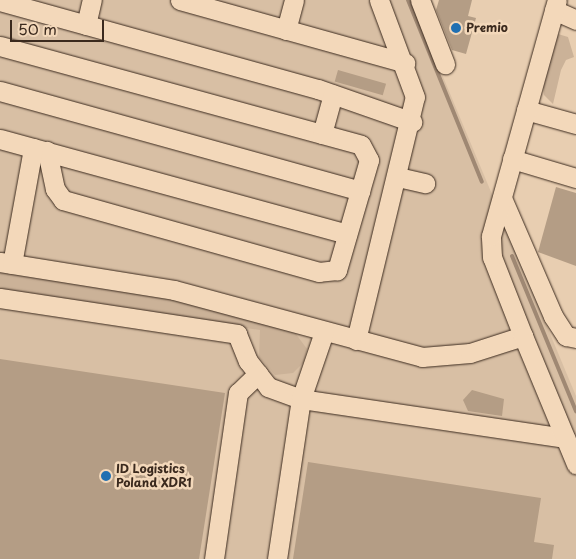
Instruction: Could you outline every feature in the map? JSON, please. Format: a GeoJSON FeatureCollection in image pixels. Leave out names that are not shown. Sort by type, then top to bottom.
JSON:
{"type":"FeatureCollection","features":[{"type":"Feature","properties":{"kind":"street"},"geometry":{"type":"LineString","coordinates":[[86,25],[92,0]]}},
{"type":"Feature","properties":{"kind":"street"},"geometry":{"type":"LineString","coordinates":[[180,0],[404,63]]}},
{"type":"Feature","properties":{"kind":"street"},"geometry":{"type":"LineString","coordinates":[[286,30],[294,0]]}},
{"type":"Feature","properties":{"kind":"street"},"geometry":{"type":"LineString","coordinates":[[356,340],[412,122],[415,97],[404,63],[379,0]]}},
{"type":"Feature","properties":{"kind":"street"},"geometry":{"type":"LineString","coordinates":[[420,0],[445,64]]}},
{"type":"Feature","properties":{"kind":"street"},"geometry":{"type":"LineString","coordinates":[[0,1],[332,94],[412,122]]}},
{"type":"Feature","properties":{"kind":"street"},"geometry":{"type":"LineString","coordinates":[[576,20],[556,5],[491,236],[492,257],[576,464]]}},
{"type":"Feature","properties":{"kind":"street"},"geometry":{"type":"LineString","coordinates":[[0,46],[361,145],[369,160],[336,270],[319,272],[63,200],[55,189],[40,149]]}},
{"type":"Feature","properties":{"kind":"street"},"geometry":{"type":"LineString","coordinates":[[0,91],[360,191]]}},
{"type":"Feature","properties":{"kind":"street"},"geometry":{"type":"LineString","coordinates":[[322,134],[332,94]]}},
{"type":"Feature","properties":{"kind":"street"},"geometry":{"type":"LineString","coordinates":[[526,110],[576,124]]}},
{"type":"Feature","properties":{"kind":"street"},"geometry":{"type":"LineString","coordinates":[[0,139],[347,234]]}},
{"type":"Feature","properties":{"kind":"street"},"geometry":{"type":"LineString","coordinates":[[40,149],[21,212],[8,242],[6,263],[174,290],[422,357],[470,353],[523,336]]}},
{"type":"Feature","properties":{"kind":"street"},"geometry":{"type":"LineString","coordinates":[[512,159],[576,178]]}},
{"type":"Feature","properties":{"kind":"street"},"geometry":{"type":"LineString","coordinates":[[398,177],[425,183]]}},
{"type":"Feature","properties":{"kind":"street"},"geometry":{"type":"LineString","coordinates":[[502,198],[554,316],[566,336],[576,338]]}},
{"type":"Feature","properties":{"kind":"street"},"geometry":{"type":"LineString","coordinates":[[0,298],[237,334],[258,374],[268,387],[301,399],[565,438]]}},
{"type":"Feature","properties":{"kind":"street"},"geometry":{"type":"LineString","coordinates":[[277,559],[301,399],[324,332]]}},
{"type":"Feature","properties":{"kind":"street"},"geometry":{"type":"LineString","coordinates":[[214,559],[238,392],[258,374]]}},
{"type":"Feature","properties":{"kind":"shaded area"},"geometry":{"type":"Polygon","coordinates":[[[0,0],[411,0],[576,396],[576,559],[0,559],[0,0]]]}},
{"type":"Feature","properties":{"kind":"shaded area"},"geometry":{"type":"Polygon","coordinates":[[[558,34],[568,37],[574,57],[566,60],[561,70],[553,104],[544,95],[543,86],[558,34]]]}},
{"type":"Feature","properties":{"kind":"shaded area"},"geometry":{"type":"Polygon","coordinates":[[[0,269],[158,293],[293,330],[307,349],[304,362],[293,373],[275,375],[259,357],[260,330],[0,291],[0,269]]]}},
{"type":"Feature","properties":{"kind":"building","name":"Premio"},"geometry":{"type":"Polygon","coordinates":[[[439,0],[472,0],[468,16],[476,18],[466,54],[452,50],[436,10],[439,0]]]}},
{"type":"Feature","properties":{"kind":"building"},"geometry":{"type":"Polygon","coordinates":[[[338,70],[386,84],[383,95],[335,82],[338,70]]]}},
{"type":"Feature","properties":{"kind":"building"},"geometry":{"type":"Polygon","coordinates":[[[556,187],[576,193],[576,266],[538,252],[556,187]]]}},
{"type":"Feature","properties":{"kind":"building","name":"ID Logistics Poland XDR1"},"geometry":{"type":"Polygon","coordinates":[[[0,359],[225,393],[199,559],[0,559],[0,359]]]}},
{"type":"Feature","properties":{"kind":"building"},"geometry":{"type":"Polygon","coordinates":[[[472,390],[504,399],[502,416],[468,411],[463,400],[472,390]]]}},
{"type":"Feature","properties":{"kind":"building"},"geometry":{"type":"Polygon","coordinates":[[[308,462],[541,498],[534,542],[554,545],[552,559],[293,559],[308,462]]]}},
{"type":"Feature","properties":{"kind":"waterway"},"geometry":{"type":"LineString","coordinates":[[408,0],[482,182]]}},
{"type":"Feature","properties":{"kind":"waterway"},"geometry":{"type":"LineString","coordinates":[[512,256],[576,411]]}},
{"type":"Feature","properties":{"kind":"place","name":"Premio"},"geometry":{"type":"Point","coordinates":[456,28]}},
{"type":"Feature","properties":{"kind":"place","name":"ID Logistics Poland XDR1"},"geometry":{"type":"Point","coordinates":[106,476]}}]}
